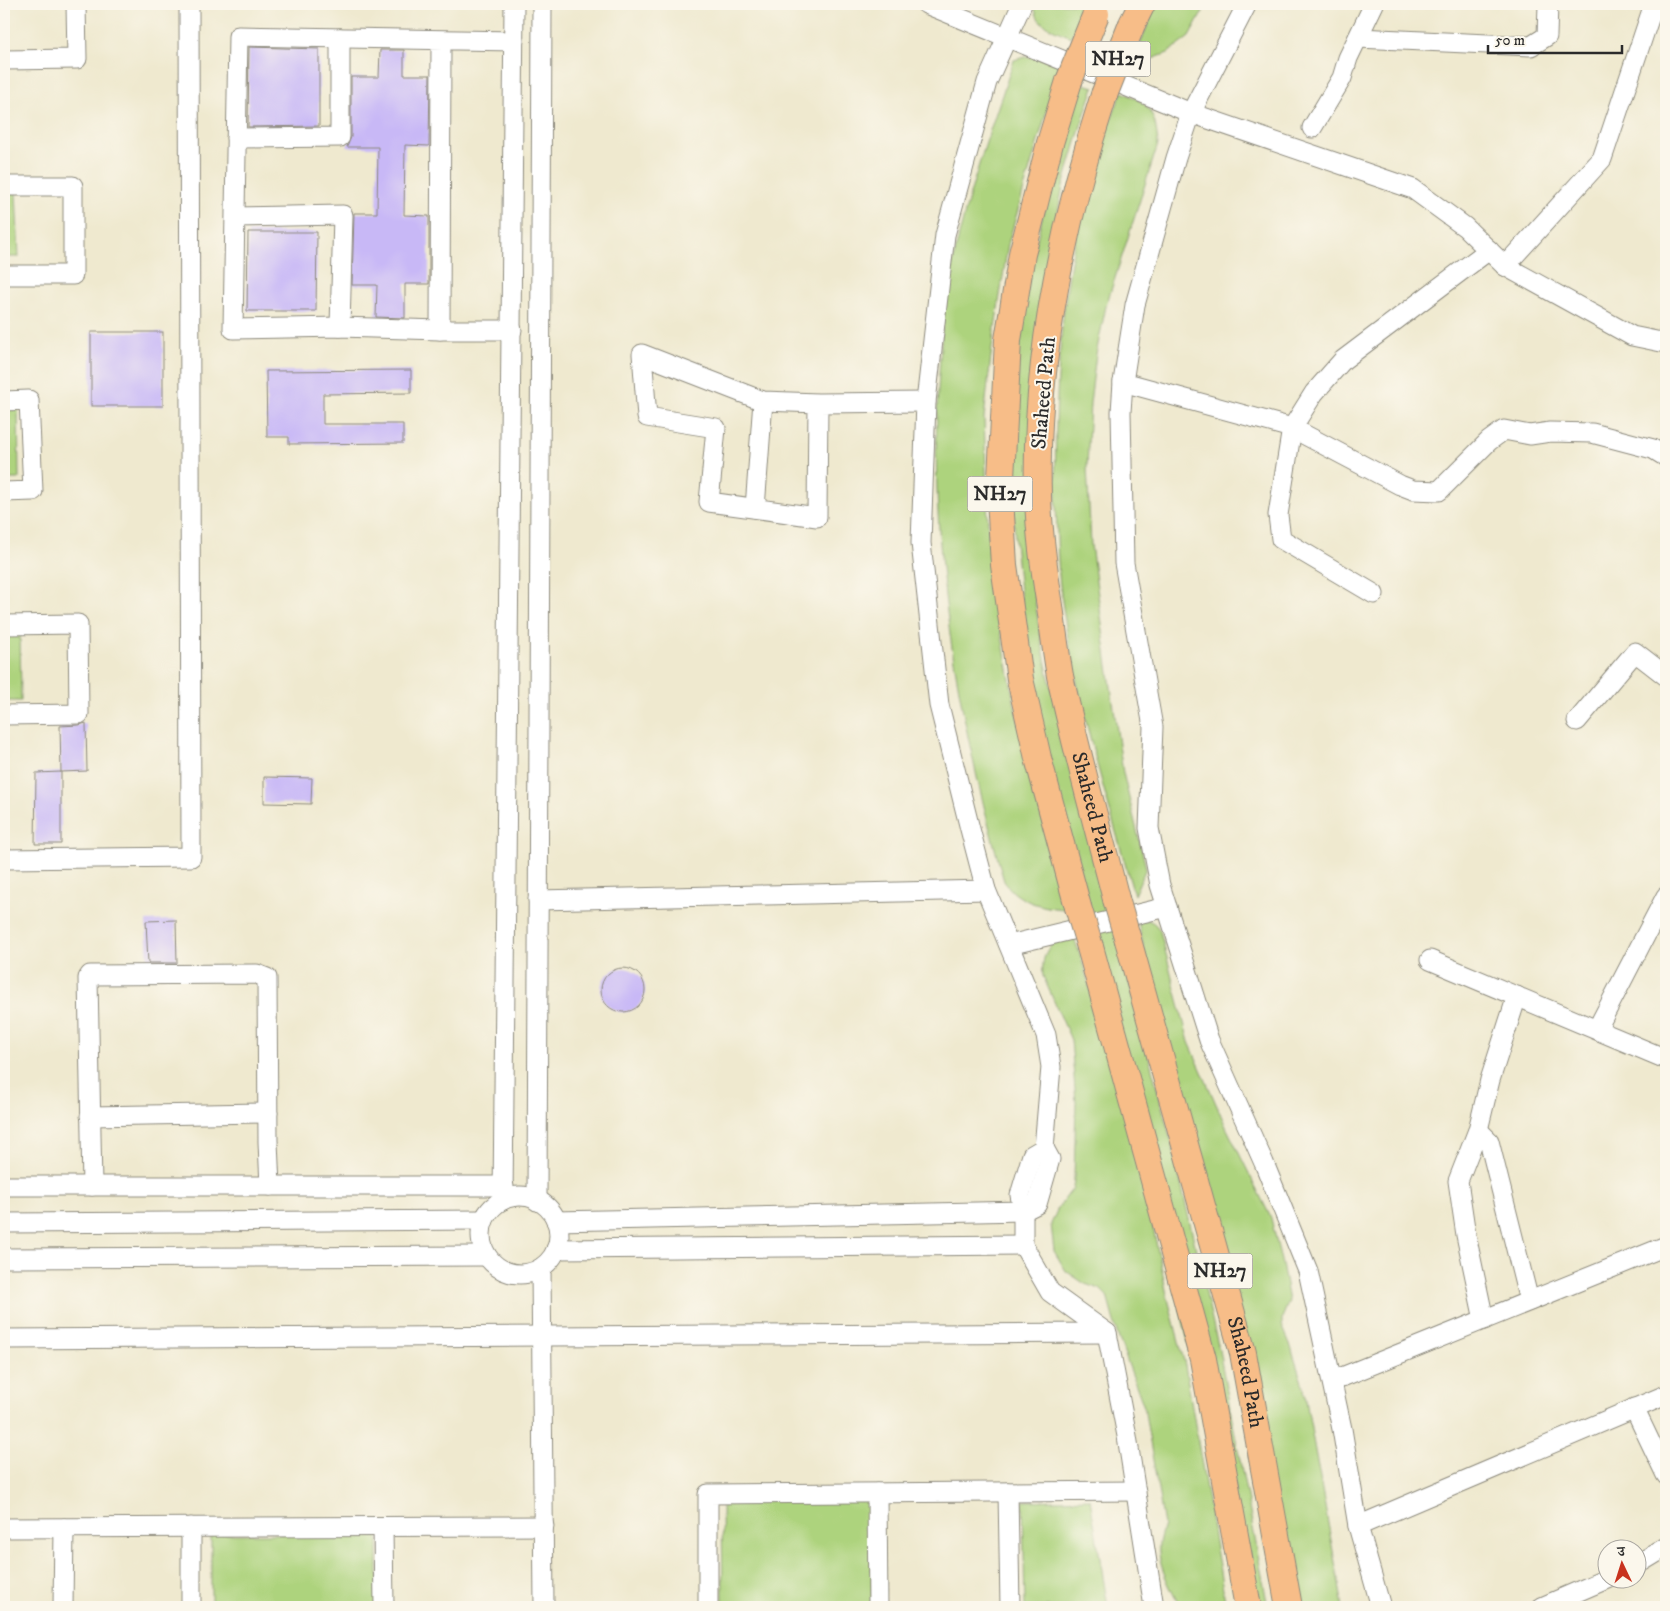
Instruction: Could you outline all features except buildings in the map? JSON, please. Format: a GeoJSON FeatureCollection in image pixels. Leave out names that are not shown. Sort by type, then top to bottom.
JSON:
{"type":"FeatureCollection","features":[{"type":"Feature","properties":{"kind":"highway","name":"Shaheed Path"},"geometry":{"type":"LineString","coordinates":[[1099,9],[1069,81],[1050,143],[1022,254],[1008,340],[1002,428],[1000,498],[1004,565],[1020,678],[1038,758],[1203,1359],[1248,1607]]}},
{"type":"Feature","properties":{"kind":"highway","name":"Shaheed Path"},"geometry":{"type":"LineString","coordinates":[[1137,14],[1104,95],[1087,149],[1057,280],[1044,364],[1039,429],[1038,496],[1044,568],[1060,673],[1076,749],[1243,1353],[1289,1607]]}},
{"type":"Feature","properties":{"kind":"street"},"geometry":{"type":"LineString","coordinates":[[4,60],[76,59],[76,4]]}},
{"type":"Feature","properties":{"kind":"street"},"geometry":{"type":"LineString","coordinates":[[4,859],[191,857],[189,4]]}},
{"type":"Feature","properties":{"kind":"street"},"geometry":{"type":"LineString","coordinates":[[4,1186],[270,1186],[504,1193],[528,1197],[542,1202],[553,1214],[558,1226],[556,1250],[553,1256],[541,1268],[528,1273],[511,1273],[498,1268],[487,1256],[481,1243],[484,1220],[504,1193],[514,4]]}},
{"type":"Feature","properties":{"kind":"street"},"geometry":{"type":"LineString","coordinates":[[537,1200],[542,4]]}},
{"type":"Feature","properties":{"kind":"street"},"geometry":{"type":"LineString","coordinates":[[926,4],[1191,113],[1413,189],[1466,227],[1506,266],[1632,336],[1666,343]]}},
{"type":"Feature","properties":{"kind":"street"},"geometry":{"type":"LineString","coordinates":[[1022,4],[988,82],[945,235],[926,402],[920,543],[939,705],[986,890],[1046,1035],[1051,1067],[1044,1148],[1032,1155],[1020,1195],[1023,1211],[1023,1245],[1050,1292],[1108,1333],[1154,1607]]}},
{"type":"Feature","properties":{"kind":"street"},"geometry":{"type":"LineString","coordinates":[[1247,4],[1191,113],[1176,158],[1135,305],[1123,382],[1121,412],[1124,563],[1153,727],[1149,828],[1160,885],[1208,1040],[1264,1163],[1308,1271],[1342,1429],[1358,1526],[1381,1607]]}},
{"type":"Feature","properties":{"kind":"street"},"geometry":{"type":"LineString","coordinates":[[1312,128],[1342,78],[1348,58],[1374,4]]}},
{"type":"Feature","properties":{"kind":"street"},"geometry":{"type":"LineString","coordinates":[[1358,38],[1531,46],[1547,36],[1548,4]]}},
{"type":"Feature","properties":{"kind":"street"},"geometry":{"type":"LineString","coordinates":[[1506,266],[1602,159],[1654,4]]}},
{"type":"Feature","properties":{"kind":"street"},"geometry":{"type":"LineString","coordinates":[[512,330],[340,327],[234,329],[238,36],[514,41]]}},
{"type":"Feature","properties":{"kind":"street"},"geometry":{"type":"LineString","coordinates":[[236,138],[340,138],[340,38]]}},
{"type":"Feature","properties":{"kind":"street"},"geometry":{"type":"LineString","coordinates":[[440,330],[441,40]]}},
{"type":"Feature","properties":{"kind":"street"},"geometry":{"type":"LineString","coordinates":[[4,186],[73,186],[73,275],[4,275]]}},
{"type":"Feature","properties":{"kind":"street"},"geometry":{"type":"LineString","coordinates":[[236,217],[343,215],[340,327]]}},
{"type":"Feature","properties":{"kind":"street"},"geometry":{"type":"LineString","coordinates":[[1374,594],[1282,539],[1278,515],[1292,428],[1314,393],[1343,360],[1489,250]]}},
{"type":"Feature","properties":{"kind":"street"},"geometry":{"type":"LineString","coordinates":[[818,403],[817,517],[709,502],[716,428],[647,417],[642,354],[764,401],[818,403],[926,402]]}},
{"type":"Feature","properties":{"kind":"street"},"geometry":{"type":"LineString","coordinates":[[1123,382],[1292,428],[1400,485],[1414,490],[1439,491],[1489,441],[1504,430],[1530,435],[1550,432],[1592,433],[1653,449],[1666,456]]}},
{"type":"Feature","properties":{"kind":"street"},"geometry":{"type":"LineString","coordinates":[[4,402],[30,400],[33,491],[4,492]]}},
{"type":"Feature","properties":{"kind":"street"},"geometry":{"type":"LineString","coordinates":[[755,508],[764,401]]}},
{"type":"Feature","properties":{"kind":"street"},"geometry":{"type":"LineString","coordinates":[[4,625],[78,624],[79,714],[4,715]]}},
{"type":"Feature","properties":{"kind":"street"},"geometry":{"type":"LineString","coordinates":[[1577,721],[1635,652],[1666,676]]}},
{"type":"Feature","properties":{"kind":"street"},"geometry":{"type":"LineString","coordinates":[[538,900],[986,890]]}},
{"type":"Feature","properties":{"kind":"street"},"geometry":{"type":"LineString","coordinates":[[1597,1029],[1666,896]]}},
{"type":"Feature","properties":{"kind":"street"},"geometry":{"type":"LineString","coordinates":[[1009,945],[1167,907]]}},
{"type":"Feature","properties":{"kind":"street"},"geometry":{"type":"LineString","coordinates":[[1430,960],[1666,1059]]}},
{"type":"Feature","properties":{"kind":"street"},"geometry":{"type":"LineString","coordinates":[[92,1186],[87,982],[90,975],[257,974],[267,978],[270,1186]]}},
{"type":"Feature","properties":{"kind":"street"},"geometry":{"type":"LineString","coordinates":[[1484,1320],[1466,1234],[1458,1181],[1478,1130],[1490,1080],[1517,996]]}},
{"type":"Feature","properties":{"kind":"street"},"geometry":{"type":"LineString","coordinates":[[90,1116],[268,1113]]}},
{"type":"Feature","properties":{"kind":"street"},"geometry":{"type":"LineString","coordinates":[[1478,1130],[1489,1141],[1529,1302]]}},
{"type":"Feature","properties":{"kind":"street"},"geometry":{"type":"LineString","coordinates":[[556,1221],[1023,1211]]}},
{"type":"Feature","properties":{"kind":"street"},"geometry":{"type":"LineString","coordinates":[[4,1223],[484,1220]]}},
{"type":"Feature","properties":{"kind":"street"},"geometry":{"type":"LineString","coordinates":[[556,1250],[1023,1245]]}},
{"type":"Feature","properties":{"kind":"street"},"geometry":{"type":"LineString","coordinates":[[1332,1381],[1666,1246]]}},
{"type":"Feature","properties":{"kind":"street"},"geometry":{"type":"LineString","coordinates":[[4,1258],[487,1256]]}},
{"type":"Feature","properties":{"kind":"street"},"geometry":{"type":"LineString","coordinates":[[541,1268],[544,1607]]}},
{"type":"Feature","properties":{"kind":"street"},"geometry":{"type":"LineString","coordinates":[[4,1339],[1108,1333]]}},
{"type":"Feature","properties":{"kind":"street"},"geometry":{"type":"LineString","coordinates":[[1358,1526],[1666,1395]]}},
{"type":"Feature","properties":{"kind":"street"},"geometry":{"type":"LineString","coordinates":[[1634,1408],[1666,1475]]}},
{"type":"Feature","properties":{"kind":"street"},"geometry":{"type":"LineString","coordinates":[[708,1607],[708,1494],[1136,1491]]}},
{"type":"Feature","properties":{"kind":"street"},"geometry":{"type":"LineString","coordinates":[[1008,1492],[1010,1607]]}},
{"type":"Feature","properties":{"kind":"street"},"geometry":{"type":"LineString","coordinates":[[877,1493],[878,1607]]}},
{"type":"Feature","properties":{"kind":"street"},"geometry":{"type":"LineString","coordinates":[[383,1526],[384,1607]]}},
{"type":"Feature","properties":{"kind":"street"},"geometry":{"type":"LineString","coordinates":[[4,1528],[544,1526]]}},
{"type":"Feature","properties":{"kind":"street"},"geometry":{"type":"LineString","coordinates":[[191,1527],[191,1607]]}},
{"type":"Feature","properties":{"kind":"street"},"geometry":{"type":"LineString","coordinates":[[63,1607],[64,1528]]}},
{"type":"Feature","properties":{"kind":"street"},"geometry":{"type":"LineString","coordinates":[[1648,1558],[1666,1547]]}},
{"type":"Feature","properties":{"kind":"street"},"geometry":{"type":"LineString","coordinates":[[1542,1607],[1598,1583]]}},
{"type":"Feature","properties":{"kind":"green space"},"geometry":{"type":"Polygon","coordinates":[[[1035,4],[1088,4],[1071,37],[1041,22],[1035,4]]]}},
{"type":"Feature","properties":{"kind":"green space"},"geometry":{"type":"Polygon","coordinates":[[[1156,4],[1207,4],[1189,37],[1168,53],[1152,59],[1134,60],[1156,4]]]}},
{"type":"Feature","properties":{"kind":"green space"},"geometry":{"type":"Polygon","coordinates":[[[1025,57],[1061,62],[1008,244],[992,347],[984,418],[989,551],[996,605],[1016,712],[1066,909],[1048,907],[1023,899],[1009,888],[1004,881],[972,756],[960,693],[949,630],[937,502],[936,438],[939,374],[944,314],[953,264],[967,205],[994,117],[1014,60],[1025,57]]]}},
{"type":"Feature","properties":{"kind":"green space"},"geometry":{"type":"Polygon","coordinates":[[[1081,83],[1094,87],[1063,186],[1051,246],[1033,584],[1048,674],[1172,1145],[1219,1350],[1268,1607],[1252,1607],[1030,687],[1015,542],[1011,432],[1013,372],[1034,252],[1050,184],[1081,83]]]}},
{"type":"Feature","properties":{"kind":"green space"},"geometry":{"type":"Polygon","coordinates":[[[1122,92],[1132,96],[1150,111],[1155,124],[1158,144],[1106,306],[1096,354],[1090,403],[1087,467],[1091,545],[1123,773],[1146,868],[1134,895],[1092,746],[1074,671],[1061,594],[1056,500],[1057,393],[1067,287],[1088,185],[1122,92]]]}},
{"type":"Feature","properties":{"kind":"green space"},"geometry":{"type":"Polygon","coordinates":[[[4,191],[16,191],[19,257],[4,257],[4,191]]]}},
{"type":"Feature","properties":{"kind":"green space"},"geometry":{"type":"Polygon","coordinates":[[[4,403],[18,403],[19,479],[4,479],[4,403]]]}},
{"type":"Feature","properties":{"kind":"green space"},"geometry":{"type":"Polygon","coordinates":[[[20,628],[21,701],[4,701],[4,629],[20,628]]]}},
{"type":"Feature","properties":{"kind":"green space"},"geometry":{"type":"Polygon","coordinates":[[[1137,917],[1153,923],[1160,931],[1189,1042],[1227,1129],[1271,1218],[1289,1301],[1282,1318],[1282,1325],[1304,1389],[1343,1607],[1290,1607],[1137,917]]]}},
{"type":"Feature","properties":{"kind":"green space"},"geometry":{"type":"Polygon","coordinates":[[[1072,933],[1081,957],[1142,1174],[1167,1295],[1185,1365],[1226,1607],[1180,1607],[1170,1587],[1160,1559],[1159,1545],[1164,1525],[1144,1407],[1118,1336],[1107,1296],[1100,1289],[1085,1284],[1066,1271],[1054,1251],[1051,1224],[1058,1208],[1073,1188],[1076,1102],[1071,1040],[1043,976],[1043,968],[1048,948],[1064,936],[1072,933]]]}},
{"type":"Feature","properties":{"kind":"green space"},"geometry":{"type":"Polygon","coordinates":[[[872,1499],[872,1607],[723,1607],[722,1500],[872,1499]]]}},
{"type":"Feature","properties":{"kind":"green space"},"geometry":{"type":"Polygon","coordinates":[[[1090,1499],[1108,1607],[1025,1607],[1023,1501],[1090,1499]]]}},
{"type":"Feature","properties":{"kind":"green space"},"geometry":{"type":"Polygon","coordinates":[[[211,1534],[378,1534],[378,1607],[211,1607],[211,1534]]]}}]}
